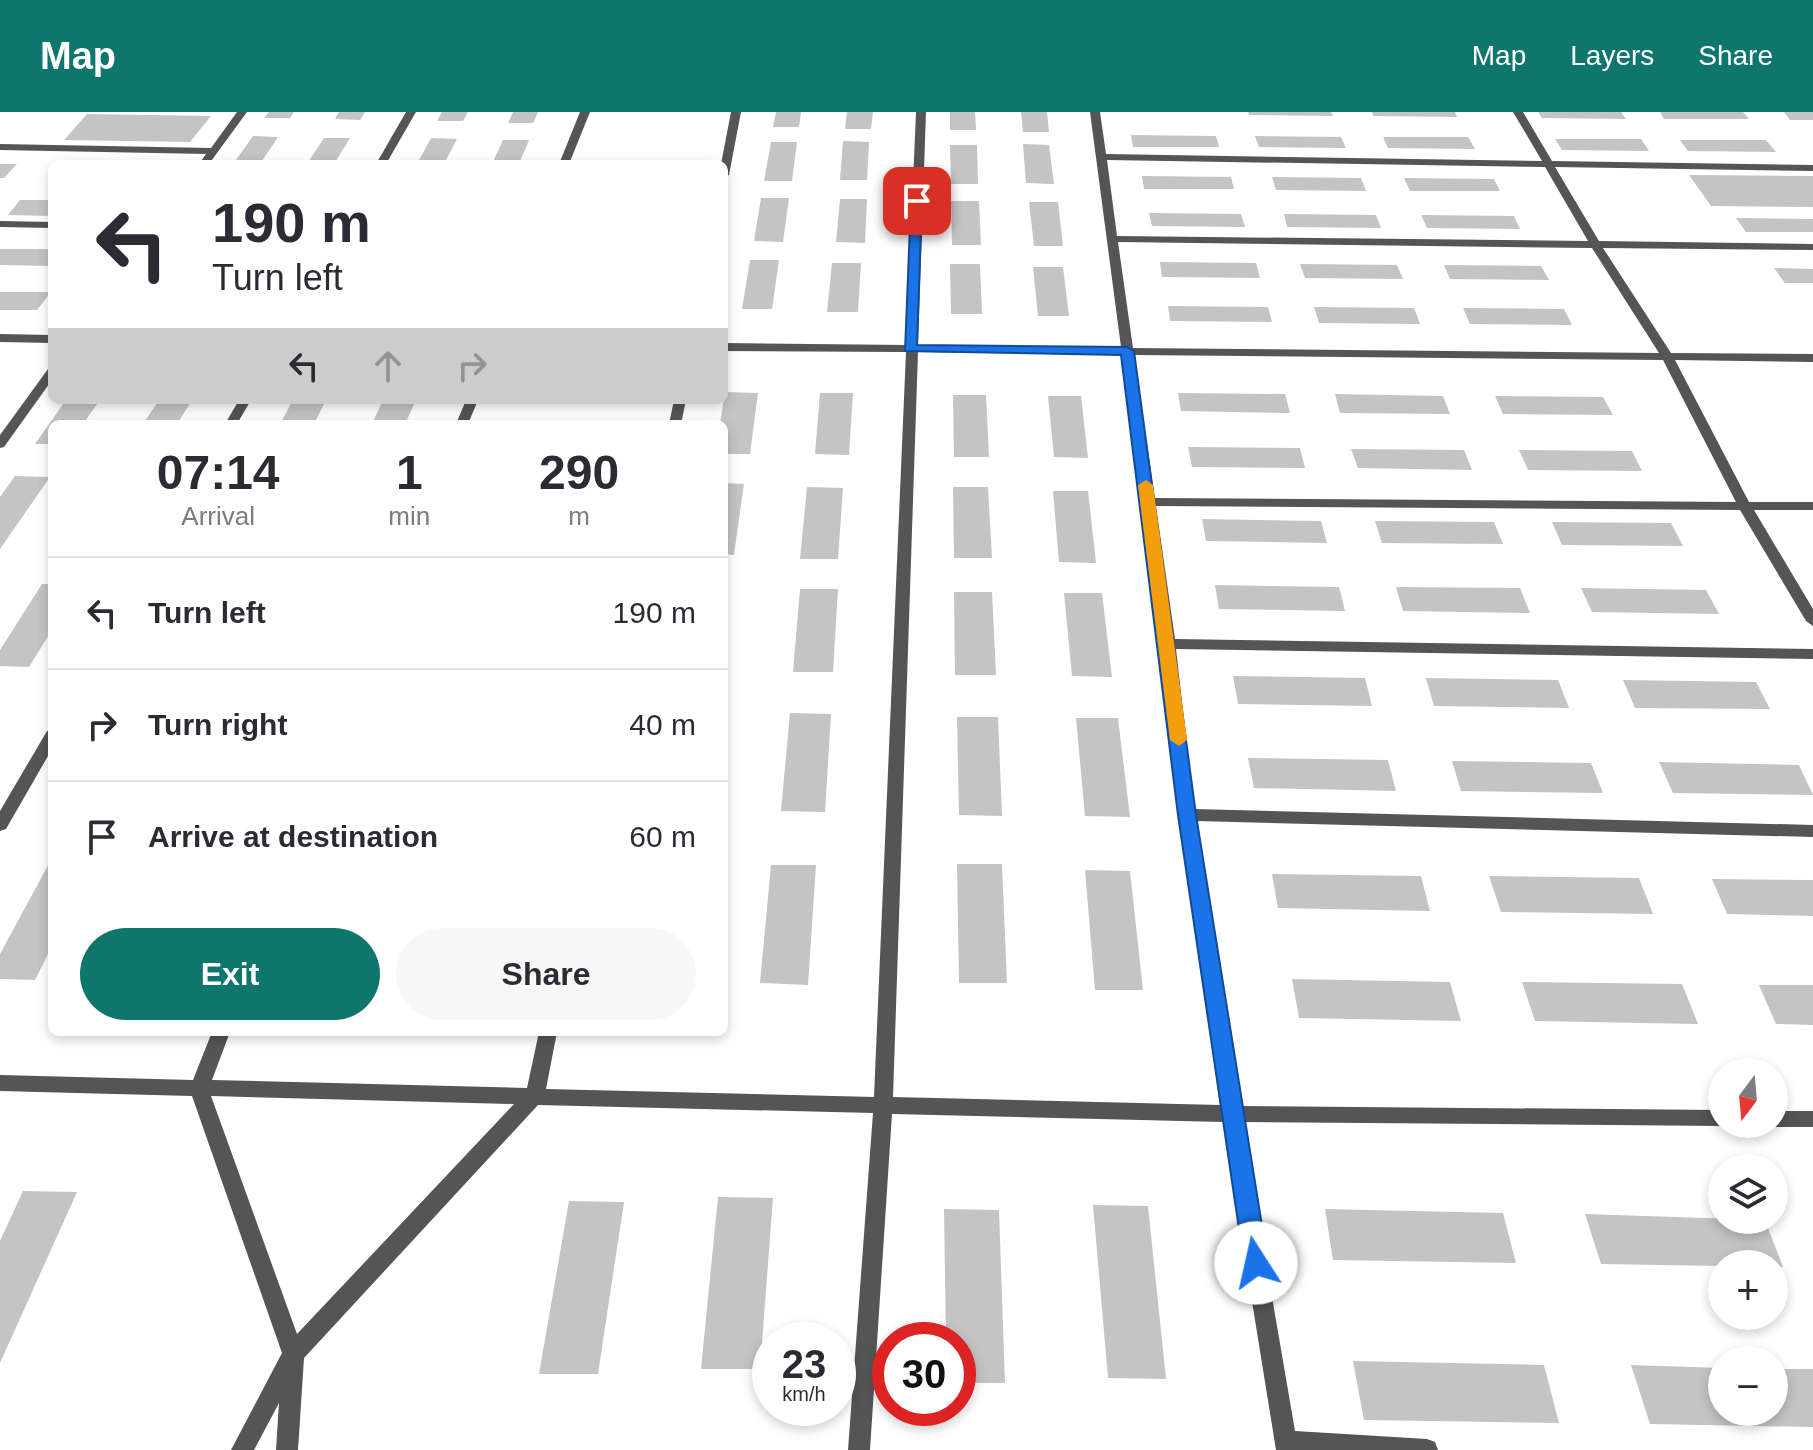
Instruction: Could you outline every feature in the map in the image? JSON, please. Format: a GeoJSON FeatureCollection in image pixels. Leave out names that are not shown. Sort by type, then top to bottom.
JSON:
{"type":"FeatureCollection","features":[{"type":"Feature","properties":{"kind":"street"},"geometry":{"type":"LineString","coordinates":[[207,160],[242,112]]}},
{"type":"Feature","properties":{"kind":"street"},"geometry":{"type":"LineString","coordinates":[[383,160],[411,112]]}},
{"type":"Feature","properties":{"kind":"street"},"geometry":{"type":"LineString","coordinates":[[566,160],[585,112]]}},
{"type":"Feature","properties":{"kind":"street"},"geometry":{"type":"LineString","coordinates":[[727,160],[736,112]]}},
{"type":"Feature","properties":{"kind":"street"},"geometry":{"type":"LineString","coordinates":[[859,1450],[883,1103],[921,112]]}},
{"type":"Feature","properties":{"kind":"street"},"geometry":{"type":"LineString","coordinates":[[1095,112],[1168,644],[1187,815],[1231,1114],[1287,1446],[1427,1450]]}},
{"type":"Feature","properties":{"kind":"street"},"geometry":{"type":"LineString","coordinates":[[1518,112],[1595,244],[1667,356],[1745,506],[1813,621]]}},
{"type":"Feature","properties":{"kind":"street"},"geometry":{"type":"LineString","coordinates":[[0,147],[214,151]]}},
{"type":"Feature","properties":{"kind":"street"},"geometry":{"type":"LineString","coordinates":[[1101,157],[1813,168]]}},
{"type":"Feature","properties":{"kind":"street"},"geometry":{"type":"LineString","coordinates":[[0,224],[48,225]]}},
{"type":"Feature","properties":{"kind":"street"},"geometry":{"type":"LineString","coordinates":[[1112,239],[1813,247]]}},
{"type":"Feature","properties":{"kind":"street"},"geometry":{"type":"LineString","coordinates":[[0,338],[48,339]]}},
{"type":"Feature","properties":{"kind":"street"},"geometry":{"type":"LineString","coordinates":[[728,347],[1813,358]]}},
{"type":"Feature","properties":{"kind":"street"},"geometry":{"type":"LineString","coordinates":[[0,444],[48,378]]}},
{"type":"Feature","properties":{"kind":"street"},"geometry":{"type":"LineString","coordinates":[[1148,502],[1813,506]]}},
{"type":"Feature","properties":{"kind":"street"},"geometry":{"type":"LineString","coordinates":[[1168,644],[1813,654]]}},
{"type":"Feature","properties":{"kind":"street"},"geometry":{"type":"LineString","coordinates":[[0,825],[48,742]]}},
{"type":"Feature","properties":{"kind":"street"},"geometry":{"type":"LineString","coordinates":[[1187,815],[1813,831]]}},
{"type":"Feature","properties":{"kind":"street"},"geometry":{"type":"LineString","coordinates":[[219,1036],[199,1089],[293,1354],[287,1450]]}},
{"type":"Feature","properties":{"kind":"street"},"geometry":{"type":"LineString","coordinates":[[242,1450],[293,1354],[535,1095],[547,1036]]}},
{"type":"Feature","properties":{"kind":"street"},"geometry":{"type":"LineString","coordinates":[[0,1083],[1231,1114],[1708,1118]]}},
{"type":"Feature","properties":{"kind":"street"},"geometry":{"type":"LineString","coordinates":[[1788,1119],[1813,1119]]}},
{"type":"Feature","properties":{"kind":"building"},"geometry":{"type":"Polygon","coordinates":[[[269,112],[294,112],[290,118],[264,118],[269,112]]]}},
{"type":"Feature","properties":{"kind":"building"},"geometry":{"type":"Polygon","coordinates":[[[339,112],[365,112],[360,120],[335,119],[339,112]]]}},
{"type":"Feature","properties":{"kind":"building"},"geometry":{"type":"Polygon","coordinates":[[[442,112],[468,112],[463,121],[437,121],[442,112]]]}},
{"type":"Feature","properties":{"kind":"building"},"geometry":{"type":"Polygon","coordinates":[[[513,112],[538,112],[533,123],[508,123],[513,112]]]}},
{"type":"Feature","properties":{"kind":"building"},"geometry":{"type":"Polygon","coordinates":[[[776,112],[801,112],[799,127],[773,127],[776,112]]]}},
{"type":"Feature","properties":{"kind":"building"},"geometry":{"type":"Polygon","coordinates":[[[847,112],[873,112],[871,129],[845,129],[847,112]]]}},
{"type":"Feature","properties":{"kind":"building"},"geometry":{"type":"Polygon","coordinates":[[[950,112],[975,112],[976,130],[950,130],[950,112]]]}},
{"type":"Feature","properties":{"kind":"building"},"geometry":{"type":"Polygon","coordinates":[[[1021,112],[1047,112],[1049,132],[1023,132],[1021,112]]]}},
{"type":"Feature","properties":{"kind":"building"},"geometry":{"type":"Polygon","coordinates":[[[1248,112],[1331,112],[1333,116],[1249,115],[1248,112]]]}},
{"type":"Feature","properties":{"kind":"building"},"geometry":{"type":"Polygon","coordinates":[[[1372,112],[1455,112],[1457,117],[1373,116],[1372,112]]]}},
{"type":"Feature","properties":{"kind":"building"},"geometry":{"type":"Polygon","coordinates":[[[1538,112],[1621,112],[1626,119],[1542,118],[1538,112]]]}},
{"type":"Feature","properties":{"kind":"building"},"geometry":{"type":"Polygon","coordinates":[[[1660,112],[1743,112],[1749,119],[1664,119],[1660,112]]]}},
{"type":"Feature","properties":{"kind":"building"},"geometry":{"type":"Polygon","coordinates":[[[1784,112],[1813,112],[1813,120],[1790,120],[1784,112]]]}},
{"type":"Feature","properties":{"kind":"building"},"geometry":{"type":"Polygon","coordinates":[[[87,114],[211,116],[190,142],[64,140],[87,114]]]}},
{"type":"Feature","properties":{"kind":"building"},"geometry":{"type":"Polygon","coordinates":[[[1131,135],[1216,136],[1219,147],[1133,147],[1131,135]]]}},
{"type":"Feature","properties":{"kind":"building"},"geometry":{"type":"Polygon","coordinates":[[[253,136],[278,137],[263,160],[236,160],[253,136]]]}},
{"type":"Feature","properties":{"kind":"building"},"geometry":{"type":"Polygon","coordinates":[[[1255,136],[1341,137],[1346,148],[1259,147],[1255,136]]]}},
{"type":"Feature","properties":{"kind":"building"},"geometry":{"type":"Polygon","coordinates":[[[1383,137],[1468,137],[1475,149],[1388,148],[1383,137]]]}},
{"type":"Feature","properties":{"kind":"building"},"geometry":{"type":"Polygon","coordinates":[[[324,138],[350,138],[336,160],[310,160],[324,138]]]}},
{"type":"Feature","properties":{"kind":"building"},"geometry":{"type":"Polygon","coordinates":[[[431,138],[457,139],[446,160],[419,160],[431,138]]]}},
{"type":"Feature","properties":{"kind":"building"},"geometry":{"type":"Polygon","coordinates":[[[1555,139],[1641,139],[1649,151],[1562,150],[1555,139]]]}},
{"type":"Feature","properties":{"kind":"building"},"geometry":{"type":"Polygon","coordinates":[[[503,140],[529,140],[521,160],[494,160],[503,140]]]}},
{"type":"Feature","properties":{"kind":"building"},"geometry":{"type":"Polygon","coordinates":[[[1680,140],[1766,140],[1776,152],[1688,151],[1680,140]]]}},
{"type":"Feature","properties":{"kind":"building"},"geometry":{"type":"Polygon","coordinates":[[[843,141],[869,142],[867,180],[840,180],[843,141]]]}},
{"type":"Feature","properties":{"kind":"building"},"geometry":{"type":"Polygon","coordinates":[[[771,142],[797,142],[792,181],[764,181],[771,142]]]}},
{"type":"Feature","properties":{"kind":"building"},"geometry":{"type":"Polygon","coordinates":[[[1023,144],[1049,145],[1054,184],[1026,183],[1023,144]]]}},
{"type":"Feature","properties":{"kind":"building"},"geometry":{"type":"Polygon","coordinates":[[[950,145],[977,145],[978,184],[951,184],[950,145]]]}},
{"type":"Feature","properties":{"kind":"building"},"geometry":{"type":"Polygon","coordinates":[[[0,164],[17,164],[4,178],[0,178],[0,164]]]}},
{"type":"Feature","properties":{"kind":"building"},"geometry":{"type":"Polygon","coordinates":[[[1689,175],[1813,176],[1813,207],[1711,206],[1689,175]]]}},
{"type":"Feature","properties":{"kind":"building"},"geometry":{"type":"Polygon","coordinates":[[[1142,176],[1231,177],[1234,189],[1144,189],[1142,176]]]}},
{"type":"Feature","properties":{"kind":"building"},"geometry":{"type":"Polygon","coordinates":[[[1272,177],[1361,178],[1366,191],[1276,190],[1272,177]]]}},
{"type":"Feature","properties":{"kind":"building"},"geometry":{"type":"Polygon","coordinates":[[[1404,178],[1494,179],[1500,191],[1410,191],[1404,178]]]}},
{"type":"Feature","properties":{"kind":"building"},"geometry":{"type":"Polygon","coordinates":[[[761,198],[789,198],[783,242],[754,241],[761,198]]]}},
{"type":"Feature","properties":{"kind":"building"},"geometry":{"type":"Polygon","coordinates":[[[840,199],[867,199],[865,243],[836,242],[840,199]]]}},
{"type":"Feature","properties":{"kind":"building"},"geometry":{"type":"Polygon","coordinates":[[[20,200],[48,200],[48,216],[8,215],[20,200]]]}},
{"type":"Feature","properties":{"kind":"building"},"geometry":{"type":"Polygon","coordinates":[[[951,201],[979,201],[981,245],[952,245],[951,201]]]}},
{"type":"Feature","properties":{"kind":"building"},"geometry":{"type":"Polygon","coordinates":[[[1029,202],[1058,202],[1063,246],[1034,246],[1029,202]]]}},
{"type":"Feature","properties":{"kind":"building"},"geometry":{"type":"Polygon","coordinates":[[[1149,213],[1241,214],[1245,227],[1152,226],[1149,213]]]}},
{"type":"Feature","properties":{"kind":"building"},"geometry":{"type":"Polygon","coordinates":[[[1284,214],[1376,215],[1381,228],[1287,227],[1284,214]]]}},
{"type":"Feature","properties":{"kind":"building"},"geometry":{"type":"Polygon","coordinates":[[[1421,215],[1514,216],[1520,229],[1427,228],[1421,215]]]}},
{"type":"Feature","properties":{"kind":"building"},"geometry":{"type":"Polygon","coordinates":[[[1736,218],[1813,219],[1813,232],[1746,232],[1736,218]]]}},
{"type":"Feature","properties":{"kind":"building"},"geometry":{"type":"Polygon","coordinates":[[[0,249],[48,249],[48,266],[0,265],[0,249]]]}},
{"type":"Feature","properties":{"kind":"building"},"geometry":{"type":"Polygon","coordinates":[[[750,260],[779,260],[772,309],[742,309],[750,260]]]}},
{"type":"Feature","properties":{"kind":"building"},"geometry":{"type":"Polygon","coordinates":[[[1160,262],[1256,263],[1260,278],[1162,277],[1160,262]]]}},
{"type":"Feature","properties":{"kind":"building"},"geometry":{"type":"Polygon","coordinates":[[[832,263],[861,263],[858,312],[827,312],[832,263]]]}},
{"type":"Feature","properties":{"kind":"building"},"geometry":{"type":"Polygon","coordinates":[[[950,264],[980,264],[982,314],[951,314],[950,264]]]}},
{"type":"Feature","properties":{"kind":"building"},"geometry":{"type":"Polygon","coordinates":[[[1300,264],[1397,265],[1403,279],[1305,278],[1300,264]]]}},
{"type":"Feature","properties":{"kind":"building"},"geometry":{"type":"Polygon","coordinates":[[[1444,265],[1541,266],[1549,280],[1450,279],[1444,265]]]}},
{"type":"Feature","properties":{"kind":"building"},"geometry":{"type":"Polygon","coordinates":[[[1033,267],[1063,267],[1069,316],[1038,316],[1033,267]]]}},
{"type":"Feature","properties":{"kind":"building"},"geometry":{"type":"Polygon","coordinates":[[[1774,268],[1813,269],[1813,283],[1785,283],[1774,268]]]}},
{"type":"Feature","properties":{"kind":"building"},"geometry":{"type":"Polygon","coordinates":[[[0,292],[48,292],[37,310],[0,310],[0,292]]]}},
{"type":"Feature","properties":{"kind":"building"},"geometry":{"type":"Polygon","coordinates":[[[1168,306],[1268,307],[1272,322],[1170,321],[1168,306]]]}},
{"type":"Feature","properties":{"kind":"building"},"geometry":{"type":"Polygon","coordinates":[[[1314,307],[1414,308],[1420,324],[1319,323],[1314,307]]]}},
{"type":"Feature","properties":{"kind":"building"},"geometry":{"type":"Polygon","coordinates":[[[1463,308],[1564,309],[1572,325],[1470,324],[1463,308]]]}},
{"type":"Feature","properties":{"kind":"building"},"geometry":{"type":"Polygon","coordinates":[[[728,392],[758,393],[750,454],[728,454],[728,420],[721,420],[723,404],[728,404],[728,392]]]}},
{"type":"Feature","properties":{"kind":"building"},"geometry":{"type":"Polygon","coordinates":[[[820,393],[853,393],[849,455],[815,454],[820,393]]]}},
{"type":"Feature","properties":{"kind":"building"},"geometry":{"type":"Polygon","coordinates":[[[1178,393],[1285,394],[1290,413],[1181,411],[1178,393]]]}},
{"type":"Feature","properties":{"kind":"building"},"geometry":{"type":"Polygon","coordinates":[[[1335,394],[1443,396],[1450,414],[1340,413],[1335,394]]]}},
{"type":"Feature","properties":{"kind":"building"},"geometry":{"type":"Polygon","coordinates":[[[953,395],[986,395],[989,457],[954,457],[953,395]]]}},
{"type":"Feature","properties":{"kind":"building"},"geometry":{"type":"Polygon","coordinates":[[[1048,396],[1081,396],[1088,458],[1054,457],[1048,396]]]}},
{"type":"Feature","properties":{"kind":"building"},"geometry":{"type":"Polygon","coordinates":[[[1495,396],[1603,397],[1613,415],[1503,414],[1495,396]]]}},
{"type":"Feature","properties":{"kind":"building"},"geometry":{"type":"Polygon","coordinates":[[[63,404],[97,404],[86,420],[52,420],[63,404]]]}},
{"type":"Feature","properties":{"kind":"building"},"geometry":{"type":"Polygon","coordinates":[[[156,404],[190,404],[180,420],[146,420],[156,404]]]}},
{"type":"Feature","properties":{"kind":"building"},"geometry":{"type":"Polygon","coordinates":[[[291,404],[324,404],[316,420],[282,420],[291,404]]]}},
{"type":"Feature","properties":{"kind":"building"},"geometry":{"type":"Polygon","coordinates":[[[381,404],[414,404],[407,420],[374,420],[381,404]]]}},
{"type":"Feature","properties":{"kind":"building"},"geometry":{"type":"Polygon","coordinates":[[[48,426],[48,444],[35,444],[48,426]]]}},
{"type":"Feature","properties":{"kind":"building"},"geometry":{"type":"Polygon","coordinates":[[[1188,447],[1300,448],[1305,468],[1192,467],[1188,447]]]}},
{"type":"Feature","properties":{"kind":"building"},"geometry":{"type":"Polygon","coordinates":[[[1351,449],[1464,450],[1472,470],[1358,468],[1351,449]]]}},
{"type":"Feature","properties":{"kind":"building"},"geometry":{"type":"Polygon","coordinates":[[[1519,450],[1632,451],[1642,471],[1528,470],[1519,450]]]}},
{"type":"Feature","properties":{"kind":"building"},"geometry":{"type":"Polygon","coordinates":[[[15,476],[48,477],[0,549],[0,497],[15,476]]]}},
{"type":"Feature","properties":{"kind":"building"},"geometry":{"type":"Polygon","coordinates":[[[728,483],[744,484],[734,555],[728,554],[728,483]]]}},
{"type":"Feature","properties":{"kind":"building"},"geometry":{"type":"Polygon","coordinates":[[[807,487],[843,488],[838,559],[800,559],[807,487]]]}},
{"type":"Feature","properties":{"kind":"building"},"geometry":{"type":"Polygon","coordinates":[[[953,487],[988,487],[992,558],[954,558],[953,487]]]}},
{"type":"Feature","properties":{"kind":"building"},"geometry":{"type":"Polygon","coordinates":[[[1053,491],[1088,491],[1096,563],[1059,562],[1053,491]]]}},
{"type":"Feature","properties":{"kind":"building"},"geometry":{"type":"Polygon","coordinates":[[[1202,519],[1321,521],[1327,543],[1206,541],[1202,519]]]}},
{"type":"Feature","properties":{"kind":"building"},"geometry":{"type":"Polygon","coordinates":[[[1375,521],[1494,522],[1503,544],[1382,543],[1375,521]]]}},
{"type":"Feature","properties":{"kind":"building"},"geometry":{"type":"Polygon","coordinates":[[[1552,522],[1671,523],[1683,546],[1562,545],[1552,522]]]}},
{"type":"Feature","properties":{"kind":"building"},"geometry":{"type":"Polygon","coordinates":[[[42,584],[48,584],[48,636],[29,667],[0,666],[0,650],[42,584]]]}},
{"type":"Feature","properties":{"kind":"building"},"geometry":{"type":"Polygon","coordinates":[[[1215,585],[1339,587],[1345,611],[1219,609],[1215,585]]]}},
{"type":"Feature","properties":{"kind":"building"},"geometry":{"type":"Polygon","coordinates":[[[1396,587],[1520,588],[1530,613],[1403,611],[1396,587]]]}},
{"type":"Feature","properties":{"kind":"building"},"geometry":{"type":"Polygon","coordinates":[[[1581,588],[1706,590],[1719,614],[1592,612],[1581,588]]]}},
{"type":"Feature","properties":{"kind":"building"},"geometry":{"type":"Polygon","coordinates":[[[800,589],[838,589],[833,672],[793,672],[800,589]]]}},
{"type":"Feature","properties":{"kind":"building"},"geometry":{"type":"Polygon","coordinates":[[[954,592],[992,592],[996,675],[955,675],[954,592]]]}},
{"type":"Feature","properties":{"kind":"building"},"geometry":{"type":"Polygon","coordinates":[[[1064,593],[1102,593],[1112,677],[1072,676],[1064,593]]]}},
{"type":"Feature","properties":{"kind":"building"},"geometry":{"type":"Polygon","coordinates":[[[1233,676],[1365,678],[1372,706],[1238,704],[1233,676]]]}},
{"type":"Feature","properties":{"kind":"building"},"geometry":{"type":"Polygon","coordinates":[[[1426,678],[1558,680],[1569,708],[1434,706],[1426,678]]]}},
{"type":"Feature","properties":{"kind":"building"},"geometry":{"type":"Polygon","coordinates":[[[1623,680],[1756,682],[1770,709],[1635,708],[1623,680]]]}},
{"type":"Feature","properties":{"kind":"building"},"geometry":{"type":"Polygon","coordinates":[[[790,713],[831,714],[825,812],[781,811],[790,713]]]}},
{"type":"Feature","properties":{"kind":"building"},"geometry":{"type":"Polygon","coordinates":[[[957,717],[998,717],[1002,816],[959,815],[957,717]]]}},
{"type":"Feature","properties":{"kind":"building"},"geometry":{"type":"Polygon","coordinates":[[[1076,718],[1118,718],[1130,817],[1085,816],[1076,718]]]}},
{"type":"Feature","properties":{"kind":"building"},"geometry":{"type":"Polygon","coordinates":[[[1248,758],[1388,760],[1396,791],[1254,788],[1248,758]]]}},
{"type":"Feature","properties":{"kind":"building"},"geometry":{"type":"Polygon","coordinates":[[[1452,761],[1591,763],[1603,793],[1461,791],[1452,761]]]}},
{"type":"Feature","properties":{"kind":"building"},"geometry":{"type":"Polygon","coordinates":[[[1659,762],[1799,765],[1813,795],[1673,793],[1659,762]]]}},
{"type":"Feature","properties":{"kind":"building"},"geometry":{"type":"Polygon","coordinates":[[[957,864],[1002,864],[1007,983],[959,983],[957,864]]]}},
{"type":"Feature","properties":{"kind":"building"},"geometry":{"type":"Polygon","coordinates":[[[48,865],[48,954],[35,980],[0,979],[0,954],[48,865]]]}},
{"type":"Feature","properties":{"kind":"building"},"geometry":{"type":"Polygon","coordinates":[[[771,865],[816,865],[808,985],[760,983],[771,865]]]}},
{"type":"Feature","properties":{"kind":"building"},"geometry":{"type":"Polygon","coordinates":[[[1085,870],[1130,871],[1143,990],[1095,990],[1085,870]]]}},
{"type":"Feature","properties":{"kind":"building"},"geometry":{"type":"Polygon","coordinates":[[[1272,874],[1421,876],[1430,911],[1278,908],[1272,874]]]}},
{"type":"Feature","properties":{"kind":"building"},"geometry":{"type":"Polygon","coordinates":[[[1489,876],[1639,878],[1653,914],[1501,912],[1489,876]]]}},
{"type":"Feature","properties":{"kind":"building"},"geometry":{"type":"Polygon","coordinates":[[[1712,879],[1813,880],[1813,916],[1727,914],[1712,879]]]}},
{"type":"Feature","properties":{"kind":"building"},"geometry":{"type":"Polygon","coordinates":[[[1292,979],[1450,982],[1461,1021],[1299,1018],[1292,979]]]}},
{"type":"Feature","properties":{"kind":"building"},"geometry":{"type":"Polygon","coordinates":[[[1522,982],[1682,984],[1698,1024],[1535,1021],[1522,982]]]}},
{"type":"Feature","properties":{"kind":"building"},"geometry":{"type":"Polygon","coordinates":[[[1759,985],[1813,985],[1813,1025],[1776,1024],[1759,985]]]}},
{"type":"Feature","properties":{"kind":"building"},"geometry":{"type":"Polygon","coordinates":[[[23,1191],[77,1192],[0,1363],[0,1241],[23,1191]]]}},
{"type":"Feature","properties":{"kind":"building"},"geometry":{"type":"Polygon","coordinates":[[[718,1197],[773,1198],[764,1322],[752,1322],[752,1369],[701,1369],[718,1197]]]}},
{"type":"Feature","properties":{"kind":"building"},"geometry":{"type":"Polygon","coordinates":[[[569,1201],[624,1202],[598,1374],[539,1374],[569,1201]]]}},
{"type":"Feature","properties":{"kind":"building"},"geometry":{"type":"Polygon","coordinates":[[[1093,1205],[1148,1206],[1166,1379],[1108,1378],[1093,1205]]]}},
{"type":"Feature","properties":{"kind":"building"},"geometry":{"type":"Polygon","coordinates":[[[944,1209],[999,1210],[1005,1383],[976,1383],[976,1322],[946,1322],[944,1209]]]}},
{"type":"Feature","properties":{"kind":"building"},"geometry":{"type":"Polygon","coordinates":[[[1325,1209],[1503,1213],[1516,1263],[1333,1260],[1325,1209]]]}},
{"type":"Feature","properties":{"kind":"building"},"geometry":{"type":"Polygon","coordinates":[[[1585,1214],[1708,1218],[1708,1234],[1770,1234],[1776,1250],[1708,1250],[1708,1266],[1601,1264],[1585,1214]]]}},
{"type":"Feature","properties":{"kind":"building"},"geometry":{"type":"Polygon","coordinates":[[[1353,1361],[1544,1365],[1559,1423],[1364,1420],[1353,1361]]]}},
{"type":"Feature","properties":{"kind":"building"},"geometry":{"type":"Polygon","coordinates":[[[1631,1365],[1708,1368],[1708,1425],[1650,1424],[1631,1365]]]}},
{"type":"Feature","properties":{"kind":"building"},"geometry":{"type":"Polygon","coordinates":[[[1788,1369],[1813,1369],[1813,1427],[1759,1426],[1788,1426],[1788,1369]]]}},
{"type":"Feature","properties":{"kind":"slow traffic"},"geometry":{"type":"LineString","coordinates":[[1146,485],[1179,740]]}},
{"type":"Feature","properties":{"kind":"route"},"geometry":{"type":"LineString","coordinates":[[917,201],[910,349],[1127,351],[1168,644],[1187,815],[1256,1263]]}}]}
